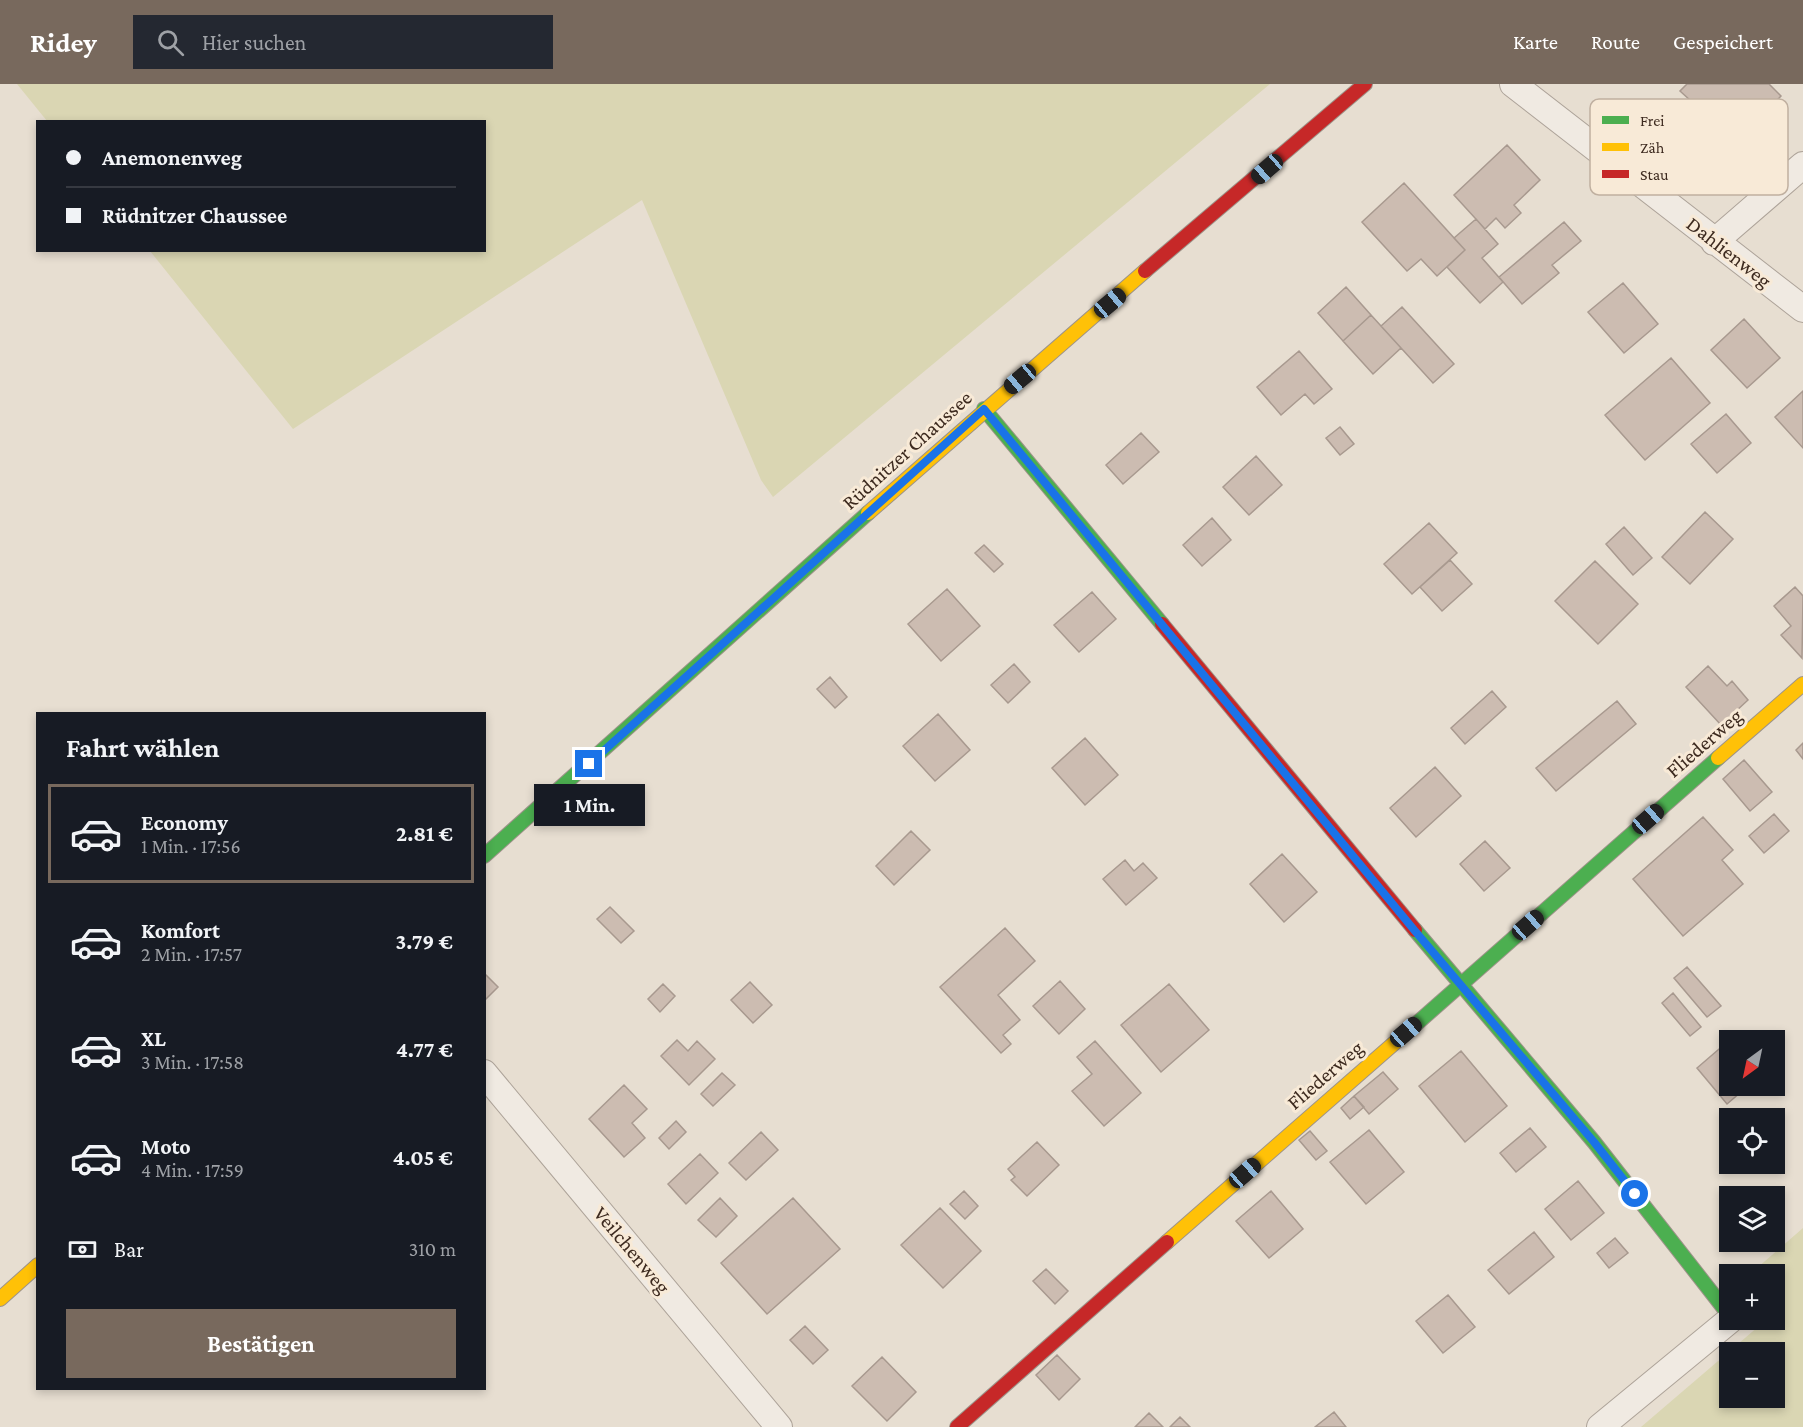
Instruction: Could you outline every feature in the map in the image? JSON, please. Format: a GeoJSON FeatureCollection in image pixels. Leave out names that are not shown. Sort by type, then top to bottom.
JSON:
{"type":"FeatureCollection","features":[{"type":"Feature","properties":{"kind":"street","name":"Rüdnitzer Chaussee"},"geometry":{"type":"LineString","coordinates":[[486,854],[984,409],[1365,84]]}},
{"type":"Feature","properties":{"kind":"street","name":"Dahlienweg"},"geometry":{"type":"LineString","coordinates":[[1513,84],[1590,145]]}},
{"type":"Feature","properties":{"kind":"street"},"geometry":{"type":"LineString","coordinates":[[1788,178],[1803,165]]}},
{"type":"Feature","properties":{"kind":"street","name":"Dahlienweg"},"geometry":{"type":"LineString","coordinates":[[1654,195],[1803,309]]}},
{"type":"Feature","properties":{"kind":"street"},"geometry":{"type":"LineString","coordinates":[[1714,242],[1768,195]]}},
{"type":"Feature","properties":{"kind":"street"},"geometry":{"type":"LineString","coordinates":[[984,409],[1460,985],[1594,1142],[1719,1304]]}},
{"type":"Feature","properties":{"kind":"street","name":"Fliederweg"},"geometry":{"type":"LineString","coordinates":[[957,1427],[1803,684]]}},
{"type":"Feature","properties":{"kind":"street","name":"Veilchenweg"},"geometry":{"type":"LineString","coordinates":[[486,1075],[778,1427]]}},
{"type":"Feature","properties":{"kind":"street"},"geometry":{"type":"LineString","coordinates":[[0,1299],[36,1267]]}},
{"type":"Feature","properties":{"kind":"street"},"geometry":{"type":"LineString","coordinates":[[1600,1427],[1719,1327]]}},
{"type":"Feature","properties":{"kind":"shaded area"},"geometry":{"type":"Polygon","coordinates":[[[17,84],[1270,84],[773,497],[761,480],[642,200],[293,429],[151,252],[486,252],[486,120],[46,120],[17,84]]]}},
{"type":"Feature","properties":{"kind":"shaded area"},"geometry":{"type":"Polygon","coordinates":[[[1803,1228],[1803,1427],[1641,1427],[1719,1360],[1719,1408],[1785,1408],[1785,1342],[1740,1342],[1754,1330],[1785,1330],[1785,1264],[1762,1264],[1775,1252],[1785,1252],[1785,1244],[1803,1228]]]}},
{"type":"Feature","properties":{"kind":"building"},"geometry":{"type":"Polygon","coordinates":[[[1687,84],[1769,84],[1781,96],[1778,99],[1689,99],[1680,91],[1687,84]]]}},
{"type":"Feature","properties":{"kind":"building"},"geometry":{"type":"Polygon","coordinates":[[[1507,145],[1540,180],[1514,205],[1521,213],[1505,228],[1496,218],[1485,229],[1454,195],[1507,145]]]}},
{"type":"Feature","properties":{"kind":"building"},"geometry":{"type":"Polygon","coordinates":[[[1404,183],[1465,250],[1437,276],[1421,259],[1407,271],[1362,222],[1404,183]]]}},
{"type":"Feature","properties":{"kind":"building"},"geometry":{"type":"Polygon","coordinates":[[[1476,219],[1498,244],[1482,258],[1503,282],[1480,303],[1447,267],[1465,250],[1454,238],[1476,219]]]}},
{"type":"Feature","properties":{"kind":"building"},"geometry":{"type":"Polygon","coordinates":[[[1564,222],[1581,241],[1552,265],[1559,273],[1522,304],[1499,277],[1564,222]]]}},
{"type":"Feature","properties":{"kind":"building"},"geometry":{"type":"Polygon","coordinates":[[[1623,283],[1658,324],[1624,353],[1588,312],[1623,283]]]}},
{"type":"Feature","properties":{"kind":"building"},"geometry":{"type":"Polygon","coordinates":[[[1346,287],[1371,315],[1343,341],[1318,313],[1346,287]]]}},
{"type":"Feature","properties":{"kind":"building"},"geometry":{"type":"Polygon","coordinates":[[[1402,307],[1454,364],[1433,383],[1381,326],[1402,307]]]}},
{"type":"Feature","properties":{"kind":"building"},"geometry":{"type":"Polygon","coordinates":[[[1371,315],[1401,348],[1373,374],[1343,341],[1371,315]]]}},
{"type":"Feature","properties":{"kind":"building"},"geometry":{"type":"Polygon","coordinates":[[[1744,319],[1780,358],[1747,388],[1711,350],[1744,319]]]}},
{"type":"Feature","properties":{"kind":"building"},"geometry":{"type":"Polygon","coordinates":[[[1299,351],[1332,389],[1314,404],[1305,394],[1281,415],[1257,387],[1299,351]]]}},
{"type":"Feature","properties":{"kind":"building"},"geometry":{"type":"Polygon","coordinates":[[[1671,358],[1710,403],[1645,460],[1605,415],[1671,358]]]}},
{"type":"Feature","properties":{"kind":"building"},"geometry":{"type":"Polygon","coordinates":[[[1803,391],[1803,448],[1775,417],[1803,391]]]}},
{"type":"Feature","properties":{"kind":"building"},"geometry":{"type":"Polygon","coordinates":[[[1726,414],[1751,443],[1717,473],[1691,444],[1726,414]]]}},
{"type":"Feature","properties":{"kind":"building"},"geometry":{"type":"Polygon","coordinates":[[[1340,427],[1354,444],[1340,455],[1326,438],[1340,427]]]}},
{"type":"Feature","properties":{"kind":"building"},"geometry":{"type":"Polygon","coordinates":[[[1141,433],[1159,452],[1123,484],[1106,465],[1141,433]]]}},
{"type":"Feature","properties":{"kind":"building"},"geometry":{"type":"Polygon","coordinates":[[[1256,456],[1282,485],[1249,515],[1223,487],[1256,456]]]}},
{"type":"Feature","properties":{"kind":"building"},"geometry":{"type":"Polygon","coordinates":[[[1705,512],[1733,539],[1690,584],[1662,557],[1705,512]]]}},
{"type":"Feature","properties":{"kind":"building"},"geometry":{"type":"Polygon","coordinates":[[[1212,518],[1231,540],[1202,566],[1183,545],[1212,518]]]}},
{"type":"Feature","properties":{"kind":"building"},"geometry":{"type":"Polygon","coordinates":[[[1429,523],[1457,553],[1412,594],[1384,564],[1429,523]]]}},
{"type":"Feature","properties":{"kind":"building"},"geometry":{"type":"Polygon","coordinates":[[[1624,527],[1652,558],[1633,575],[1606,544],[1624,527]]]}},
{"type":"Feature","properties":{"kind":"building"},"geometry":{"type":"Polygon","coordinates":[[[984,545],[1003,564],[994,572],[975,553],[984,545]]]}},
{"type":"Feature","properties":{"kind":"building"},"geometry":{"type":"Polygon","coordinates":[[[1450,560],[1472,584],[1442,611],[1420,587],[1450,560]]]}},
{"type":"Feature","properties":{"kind":"building"},"geometry":{"type":"Polygon","coordinates":[[[1595,561],[1638,604],[1598,644],[1555,601],[1595,561]]]}},
{"type":"Feature","properties":{"kind":"building"},"geometry":{"type":"Polygon","coordinates":[[[1795,587],[1803,596],[1802,658],[1781,635],[1791,626],[1774,606],[1795,587]]]}},
{"type":"Feature","properties":{"kind":"building"},"geometry":{"type":"Polygon","coordinates":[[[947,589],[980,626],[941,661],[908,624],[947,589]]]}},
{"type":"Feature","properties":{"kind":"building"},"geometry":{"type":"Polygon","coordinates":[[[1092,592],[1116,619],[1079,652],[1054,625],[1092,592]]]}},
{"type":"Feature","properties":{"kind":"building"},"geometry":{"type":"Polygon","coordinates":[[[1014,664],[1030,682],[1008,703],[991,685],[1014,664]]]}},
{"type":"Feature","properties":{"kind":"building"},"geometry":{"type":"Polygon","coordinates":[[[1708,666],[1727,686],[1732,681],[1748,700],[1721,725],[1686,687],[1708,666]]]}},
{"type":"Feature","properties":{"kind":"building"},"geometry":{"type":"Polygon","coordinates":[[[830,677],[847,697],[835,708],[817,689],[830,677]]]}},
{"type":"Feature","properties":{"kind":"building"},"geometry":{"type":"Polygon","coordinates":[[[1492,691],[1506,707],[1465,744],[1451,728],[1492,691]]]}},
{"type":"Feature","properties":{"kind":"building"},"geometry":{"type":"Polygon","coordinates":[[[1617,701],[1636,724],[1556,791],[1536,768],[1617,701]]]}},
{"type":"Feature","properties":{"kind":"building"},"geometry":{"type":"Polygon","coordinates":[[[938,714],[970,750],[935,781],[903,746],[938,714]]]}},
{"type":"Feature","properties":{"kind":"building"},"geometry":{"type":"Polygon","coordinates":[[[1085,738],[1118,775],[1085,805],[1052,768],[1085,738]]]}},
{"type":"Feature","properties":{"kind":"building"},"geometry":{"type":"Polygon","coordinates":[[[1803,743],[1803,759],[1796,750],[1803,743]]]}},
{"type":"Feature","properties":{"kind":"building"},"geometry":{"type":"Polygon","coordinates":[[[1744,760],[1772,792],[1750,811],[1723,779],[1744,760]]]}},
{"type":"Feature","properties":{"kind":"building"},"geometry":{"type":"Polygon","coordinates":[[[1435,767],[1461,796],[1416,837],[1390,808],[1435,767]]]}},
{"type":"Feature","properties":{"kind":"building"},"geometry":{"type":"Polygon","coordinates":[[[1774,814],[1789,831],[1764,853],[1749,836],[1774,814]]]}},
{"type":"Feature","properties":{"kind":"building"},"geometry":{"type":"Polygon","coordinates":[[[1703,817],[1733,850],[1722,860],[1743,884],[1683,936],[1633,879],[1703,817]]]}},
{"type":"Feature","properties":{"kind":"building"},"geometry":{"type":"Polygon","coordinates":[[[911,831],[930,850],[894,885],[876,866],[911,831]]]}},
{"type":"Feature","properties":{"kind":"building"},"geometry":{"type":"Polygon","coordinates":[[[1485,841],[1510,868],[1484,891],[1460,864],[1485,841]]]}},
{"type":"Feature","properties":{"kind":"building"},"geometry":{"type":"Polygon","coordinates":[[[1282,854],[1317,892],[1284,922],[1250,884],[1282,854]]]}},
{"type":"Feature","properties":{"kind":"building"},"geometry":{"type":"Polygon","coordinates":[[[1125,860],[1134,871],[1143,863],[1157,878],[1126,905],[1103,879],[1125,860]]]}},
{"type":"Feature","properties":{"kind":"building"},"geometry":{"type":"Polygon","coordinates":[[[610,907],[634,931],[621,943],[597,919],[610,907]]]}},
{"type":"Feature","properties":{"kind":"building"},"geometry":{"type":"Polygon","coordinates":[[[1005,928],[1035,961],[998,995],[1020,1020],[1003,1035],[1011,1044],[1001,1053],[940,987],[1005,928]]]}},
{"type":"Feature","properties":{"kind":"building"},"geometry":{"type":"Polygon","coordinates":[[[1687,967],[1721,1006],[1707,1017],[1674,978],[1687,967]]]}},
{"type":"Feature","properties":{"kind":"building"},"geometry":{"type":"Polygon","coordinates":[[[486,975],[498,987],[486,999],[486,975]]]}},
{"type":"Feature","properties":{"kind":"building"},"geometry":{"type":"Polygon","coordinates":[[[1060,981],[1085,1009],[1059,1034],[1033,1006],[1060,981]]]}},
{"type":"Feature","properties":{"kind":"building"},"geometry":{"type":"Polygon","coordinates":[[[750,982],[772,1005],[753,1023],[731,1000],[750,982]]]}},
{"type":"Feature","properties":{"kind":"building"},"geometry":{"type":"Polygon","coordinates":[[[663,984],[675,996],[660,1012],[648,999],[663,984]]]}},
{"type":"Feature","properties":{"kind":"building"},"geometry":{"type":"Polygon","coordinates":[[[1169,984],[1209,1030],[1161,1072],[1121,1025],[1169,984]]]}},
{"type":"Feature","properties":{"kind":"building"},"geometry":{"type":"Polygon","coordinates":[[[1673,993],[1701,1027],[1690,1036],[1662,1003],[1673,993]]]}},
{"type":"Feature","properties":{"kind":"building"},"geometry":{"type":"Polygon","coordinates":[[[677,1040],[688,1051],[697,1041],[715,1059],[689,1085],[661,1056],[677,1040]]]}},
{"type":"Feature","properties":{"kind":"building"},"geometry":{"type":"Polygon","coordinates":[[[1095,1041],[1141,1093],[1104,1126],[1072,1091],[1092,1074],[1077,1057],[1095,1041]]]}},
{"type":"Feature","properties":{"kind":"building"},"geometry":{"type":"Polygon","coordinates":[[[1719,1049],[1719,1094],[1697,1068],[1719,1049]]]}},
{"type":"Feature","properties":{"kind":"building"},"geometry":{"type":"Polygon","coordinates":[[[1461,1051],[1507,1106],[1465,1142],[1419,1086],[1461,1051]]]}},
{"type":"Feature","properties":{"kind":"building"},"geometry":{"type":"Polygon","coordinates":[[[1383,1072],[1398,1089],[1369,1114],[1354,1096],[1383,1072]]]}},
{"type":"Feature","properties":{"kind":"building"},"geometry":{"type":"Polygon","coordinates":[[[722,1073],[735,1085],[713,1106],[701,1094],[722,1073]]]}},
{"type":"Feature","properties":{"kind":"building"},"geometry":{"type":"Polygon","coordinates":[[[624,1085],[647,1109],[632,1123],[645,1138],[624,1157],[589,1119],[624,1085]]]}},
{"type":"Feature","properties":{"kind":"building"},"geometry":{"type":"Polygon","coordinates":[[[1354,1096],[1364,1107],[1350,1119],[1341,1108],[1354,1096]]]}},
{"type":"Feature","properties":{"kind":"building"},"geometry":{"type":"Polygon","coordinates":[[[1720,1096],[1736,1096],[1727,1104],[1720,1096]]]}},
{"type":"Feature","properties":{"kind":"building"},"geometry":{"type":"Polygon","coordinates":[[[676,1121],[686,1132],[669,1149],[659,1138],[676,1121]]]}},
{"type":"Feature","properties":{"kind":"building"},"geometry":{"type":"Polygon","coordinates":[[[1530,1128],[1546,1147],[1516,1172],[1500,1153],[1530,1128]]]}},
{"type":"Feature","properties":{"kind":"building"},"geometry":{"type":"Polygon","coordinates":[[[1369,1130],[1404,1172],[1366,1204],[1330,1162],[1369,1130]]]}},
{"type":"Feature","properties":{"kind":"building"},"geometry":{"type":"Polygon","coordinates":[[[1310,1131],[1327,1151],[1316,1160],[1299,1140],[1310,1131]]]}},
{"type":"Feature","properties":{"kind":"building"},"geometry":{"type":"Polygon","coordinates":[[[761,1132],[778,1150],[746,1180],[729,1163],[761,1132]]]}},
{"type":"Feature","properties":{"kind":"building"},"geometry":{"type":"Polygon","coordinates":[[[1037,1142],[1059,1165],[1027,1196],[1011,1180],[1015,1177],[1008,1169],[1037,1142]]]}},
{"type":"Feature","properties":{"kind":"building"},"geometry":{"type":"Polygon","coordinates":[[[700,1154],[718,1173],[686,1204],[668,1184],[700,1154]]]}},
{"type":"Feature","properties":{"kind":"building"},"geometry":{"type":"Polygon","coordinates":[[[1578,1181],[1604,1213],[1571,1240],[1545,1209],[1578,1181]]]}},
{"type":"Feature","properties":{"kind":"building"},"geometry":{"type":"Polygon","coordinates":[[[964,1191],[978,1206],[965,1219],[950,1204],[964,1191]]]}},
{"type":"Feature","properties":{"kind":"building"},"geometry":{"type":"Polygon","coordinates":[[[1271,1191],[1303,1229],[1269,1258],[1236,1221],[1271,1191]]]}},
{"type":"Feature","properties":{"kind":"building"},"geometry":{"type":"Polygon","coordinates":[[[720,1198],[737,1216],[716,1237],[698,1220],[720,1198]]]}},
{"type":"Feature","properties":{"kind":"building"},"geometry":{"type":"Polygon","coordinates":[[[793,1198],[840,1249],[767,1314],[721,1263],[793,1198]]]}},
{"type":"Feature","properties":{"kind":"building"},"geometry":{"type":"Polygon","coordinates":[[[940,1208],[981,1251],[943,1288],[901,1245],[940,1208]]]}},
{"type":"Feature","properties":{"kind":"building"},"geometry":{"type":"Polygon","coordinates":[[[1534,1232],[1554,1257],[1509,1294],[1488,1270],[1534,1232]]]}},
{"type":"Feature","properties":{"kind":"building"},"geometry":{"type":"Polygon","coordinates":[[[1615,1238],[1628,1253],[1609,1268],[1597,1253],[1615,1238]]]}},
{"type":"Feature","properties":{"kind":"building"},"geometry":{"type":"Polygon","coordinates":[[[1046,1269],[1068,1291],[1055,1304],[1033,1281],[1046,1269]]]}},
{"type":"Feature","properties":{"kind":"building"},"geometry":{"type":"Polygon","coordinates":[[[1448,1295],[1475,1327],[1443,1353],[1416,1321],[1448,1295]]]}},
{"type":"Feature","properties":{"kind":"building"},"geometry":{"type":"Polygon","coordinates":[[[805,1326],[828,1350],[813,1364],[790,1340],[805,1326]]]}},
{"type":"Feature","properties":{"kind":"building"},"geometry":{"type":"Polygon","coordinates":[[[1057,1355],[1080,1379],[1059,1400],[1036,1375],[1057,1355]]]}},
{"type":"Feature","properties":{"kind":"building"},"geometry":{"type":"Polygon","coordinates":[[[882,1357],[916,1392],[887,1421],[852,1386],[882,1357]]]}},
{"type":"Feature","properties":{"kind":"building"},"geometry":{"type":"Polygon","coordinates":[[[1334,1412],[1346,1427],[1315,1427],[1334,1412]]]}},
{"type":"Feature","properties":{"kind":"building"},"geometry":{"type":"Polygon","coordinates":[[[1149,1413],[1163,1427],[1135,1427],[1149,1413]]]}},
{"type":"Feature","properties":{"kind":"building"},"geometry":{"type":"Polygon","coordinates":[[[1180,1417],[1190,1427],[1170,1427],[1180,1417]]]}},
{"type":"Feature","properties":{"kind":"traffic: fast"},"geometry":{"type":"LineString","coordinates":[[984,409],[1162,624]]}},
{"type":"Feature","properties":{"kind":"traffic: fast"},"geometry":{"type":"LineString","coordinates":[[486,854],[868,513]]}},
{"type":"Feature","properties":{"kind":"traffic: fast"},"geometry":{"type":"LineString","coordinates":[[1407,1032],[1718,758]]}},
{"type":"Feature","properties":{"kind":"traffic: fast"},"geometry":{"type":"LineString","coordinates":[[1415,930],[1594,1142],[1719,1302]]}},
{"type":"Feature","properties":{"kind":"traffic: slow"},"geometry":{"type":"LineString","coordinates":[[868,513],[1145,271]]}},
{"type":"Feature","properties":{"kind":"traffic: slow"},"geometry":{"type":"LineString","coordinates":[[1718,758],[1803,684]]}},
{"type":"Feature","properties":{"kind":"traffic: slow"},"geometry":{"type":"LineString","coordinates":[[1167,1242],[1407,1032]]}},
{"type":"Feature","properties":{"kind":"traffic: slow"},"geometry":{"type":"LineString","coordinates":[[0,1299],[36,1267]]}},
{"type":"Feature","properties":{"kind":"traffic: jam"},"geometry":{"type":"LineString","coordinates":[[1145,271],[1365,84]]}},
{"type":"Feature","properties":{"kind":"traffic: jam"},"geometry":{"type":"LineString","coordinates":[[1162,624],[1415,930]]}},
{"type":"Feature","properties":{"kind":"traffic: jam"},"geometry":{"type":"LineString","coordinates":[[957,1427],[1167,1242]]}},
{"type":"Feature","properties":{"kind":"route"},"geometry":{"type":"LineString","coordinates":[[589,764],[984,409],[1222,700],[1594,1142],[1635,1194]]}}]}
